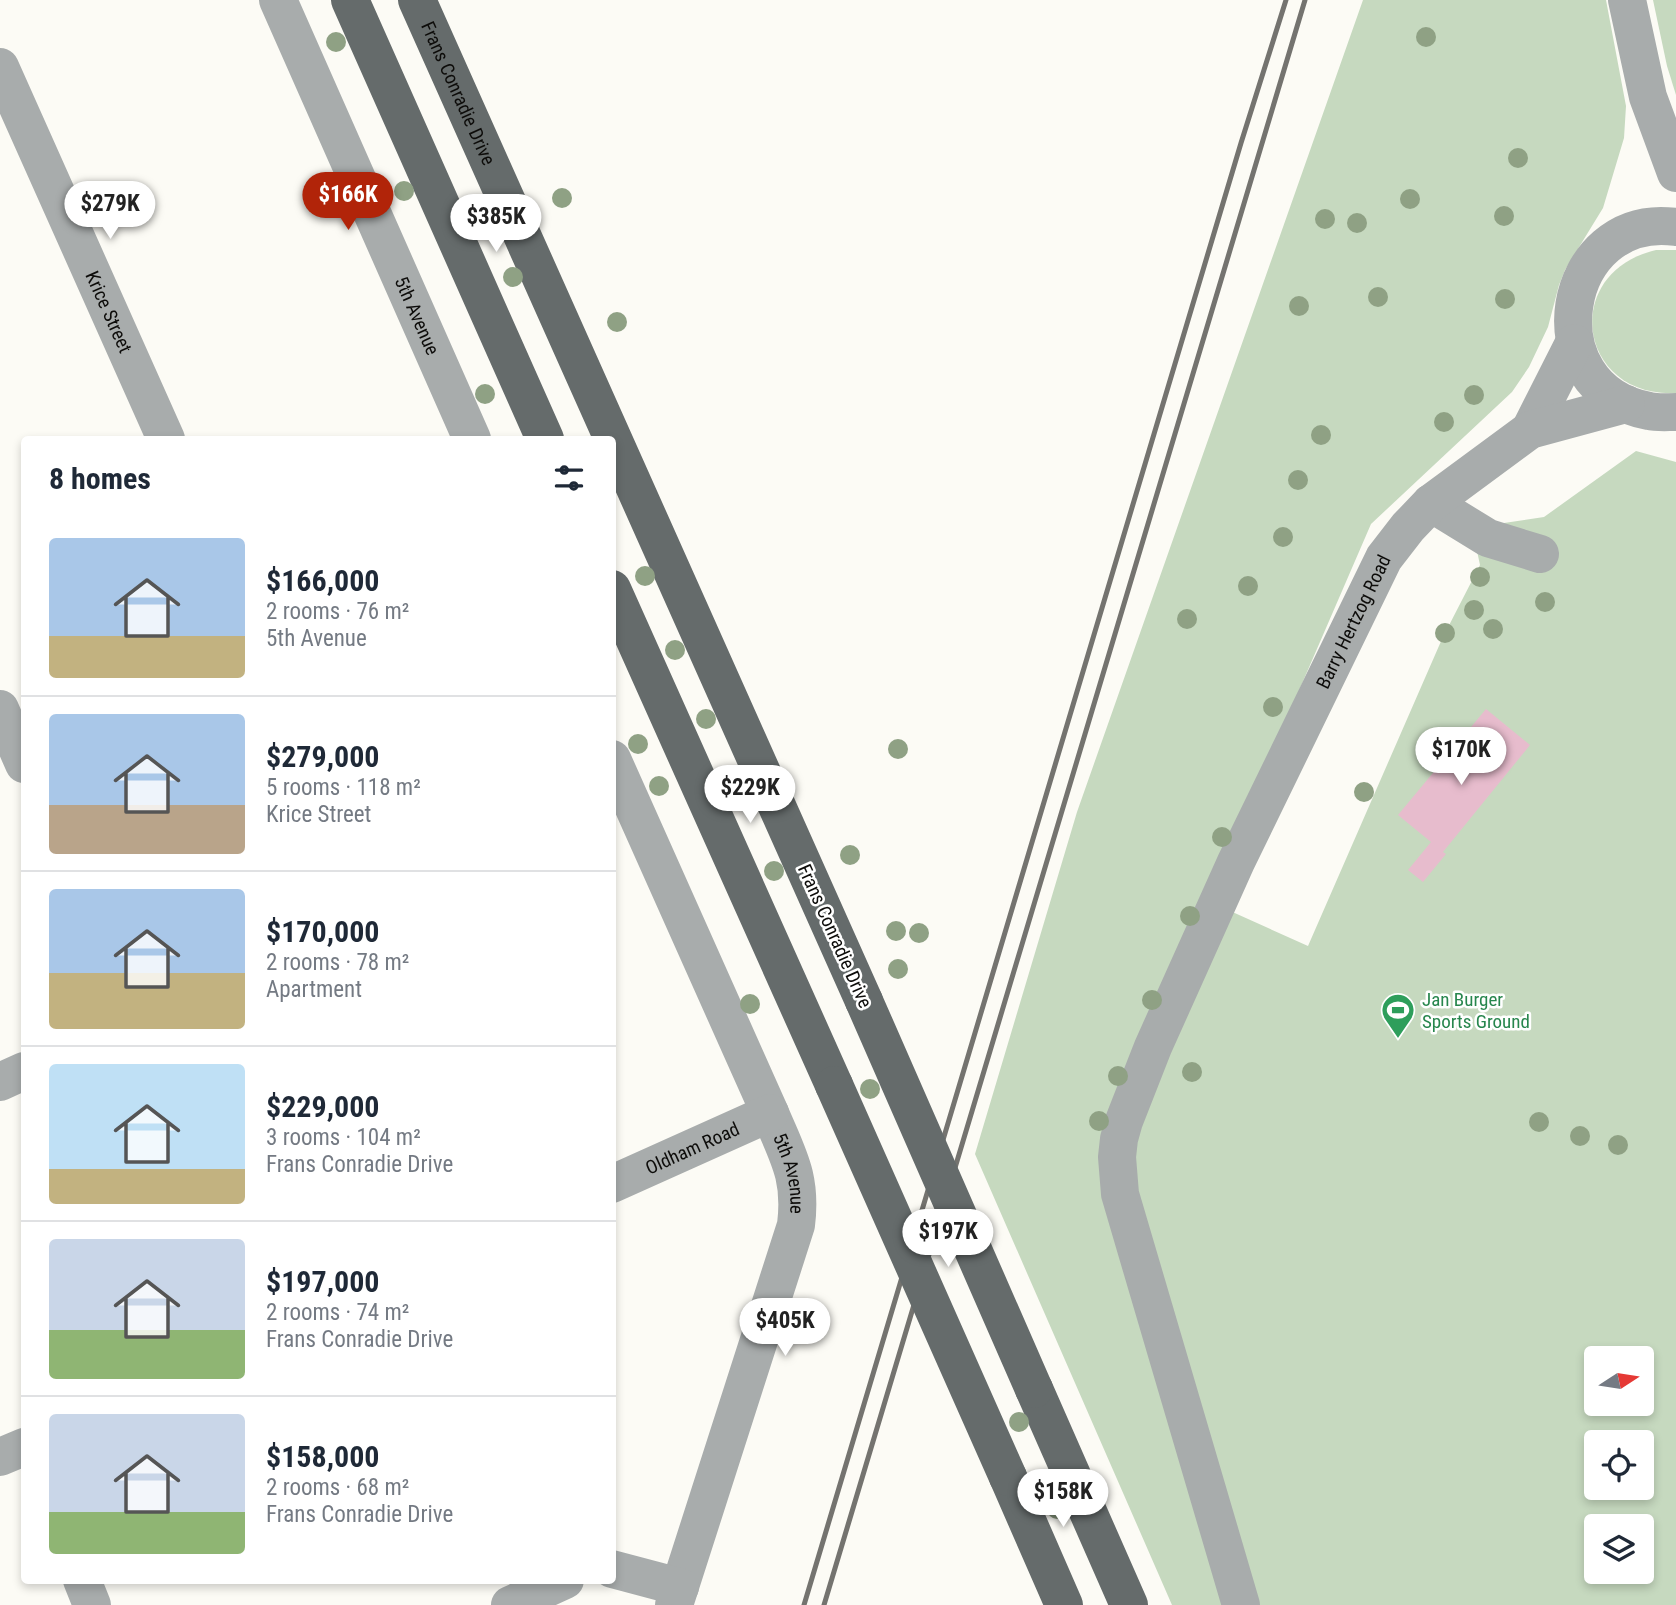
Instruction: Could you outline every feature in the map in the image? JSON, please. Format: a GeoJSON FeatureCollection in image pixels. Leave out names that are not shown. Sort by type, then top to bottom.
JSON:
{"type":"FeatureCollection","features":[{"type":"Feature","properties":{"kind":"main road"},"geometry":{"type":"LineString","coordinates":[[350,0],[544,436]]}},
{"type":"Feature","properties":{"kind":"main road","name":"Frans Conradie Drive"},"geometry":{"type":"LineString","coordinates":[[417,0],[612,436]]}},
{"type":"Feature","properties":{"kind":"main road","name":"Frans Conradie Drive"},"geometry":{"type":"LineString","coordinates":[[616,446],[1129,1605]]}},
{"type":"Feature","properties":{"kind":"main road"},"geometry":{"type":"LineString","coordinates":[[616,598],[1064,1605]]}},
{"type":"Feature","properties":{"kind":"street","name":"5th Avenue"},"geometry":{"type":"LineString","coordinates":[[278,0],[471,436]]}},
{"type":"Feature","properties":{"kind":"street"},"geometry":{"type":"LineString","coordinates":[[1627,0],[1648,97],[1676,173]]}},
{"type":"Feature","properties":{"kind":"street","name":"Krice Street"},"geometry":{"type":"LineString","coordinates":[[0,67],[165,436]]}},
{"type":"Feature","properties":{"kind":"street"},"geometry":{"type":"LineString","coordinates":[[1676,227],[1643,228],[1616,239],[1594,259],[1578,284],[1572,313],[1574,343],[1585,368],[1603,390],[1626,404],[1650,412],[1676,412]]}},
{"type":"Feature","properties":{"kind":"street","name":"Barry Hertzog Road"},"geometry":{"type":"LineString","coordinates":[[1530,430],[1574,343]]}},
{"type":"Feature","properties":{"kind":"street","name":"Barry Hertzog Road"},"geometry":{"type":"LineString","coordinates":[[1241,1605],[1124,1211],[1117,1167],[1119,1139],[1153,1047],[1236,862],[1384,558],[1431,503],[1530,430],[1626,404]]}},
{"type":"Feature","properties":{"kind":"street"},"geometry":{"type":"LineString","coordinates":[[1431,503],[1488,538],[1540,554]]}},
{"type":"Feature","properties":{"kind":"street"},"geometry":{"type":"LineString","coordinates":[[0,709],[21,758]]}},
{"type":"Feature","properties":{"kind":"street","name":"5th Avenue"},"geometry":{"type":"LineString","coordinates":[[616,778],[622,807],[770,1113],[797,1183],[799,1199],[796,1225],[677,1596]]}},
{"type":"Feature","properties":{"kind":"street"},"geometry":{"type":"LineString","coordinates":[[0,1082],[21,1072]]}},
{"type":"Feature","properties":{"kind":"street","name":"Oldham Road"},"geometry":{"type":"LineString","coordinates":[[616,1182],[770,1113]]}},
{"type":"Feature","properties":{"kind":"street"},"geometry":{"type":"LineString","coordinates":[[0,1457],[21,1449]]}},
{"type":"Feature","properties":{"kind":"street"},"geometry":{"type":"LineString","coordinates":[[616,1571],[677,1596]]}},
{"type":"Feature","properties":{"kind":"street"},"geometry":{"type":"LineString","coordinates":[[84,1584],[92,1605]]}},
{"type":"Feature","properties":{"kind":"street"},"geometry":{"type":"LineString","coordinates":[[510,1605],[556,1584]]}},
{"type":"Feature","properties":{"kind":"green space","name":"Jan Burger Sports Ground"},"geometry":{"type":"Polygon","coordinates":[[[1363,0],[1606,0],[1626,106],[1624,138],[1603,208],[1565,270],[1548,327],[1529,367],[1512,392],[1371,524],[1208,901],[1308,946],[1442,639],[1480,565],[1477,551],[1504,523],[1544,517],[1636,451],[1676,462],[1676,1605],[1172,1605],[975,1154],[1077,812],[1363,0]]]}},
{"type":"Feature","properties":{"kind":"green space"},"geometry":{"type":"Polygon","coordinates":[[[1653,0],[1676,0],[1676,95],[1667,66],[1653,0]]]}},
{"type":"Feature","properties":{"kind":"green space"},"geometry":{"type":"Polygon","coordinates":[[[1656,250],[1676,250],[1676,393],[1643,389],[1618,376],[1601,356],[1593,332],[1594,307],[1604,283],[1625,263],[1656,250]]]}},
{"type":"Feature","properties":{"kind":"building"},"geometry":{"type":"Polygon","coordinates":[[[1486,709],[1530,745],[1443,852],[1446,854],[1423,882],[1408,870],[1431,842],[1398,815],[1486,709]]]}},
{"type":"Feature","properties":{"kind":"railway"},"geometry":{"type":"LineString","coordinates":[[804,1605],[1286,0]]}},
{"type":"Feature","properties":{"kind":"railway"},"geometry":{"type":"LineString","coordinates":[[824,1605],[1305,0]]}},
{"type":"Feature","properties":{"kind":"place","name":"Jan Burger Sports Ground"},"geometry":{"type":"Point","coordinates":[1398,1040]}}]}
